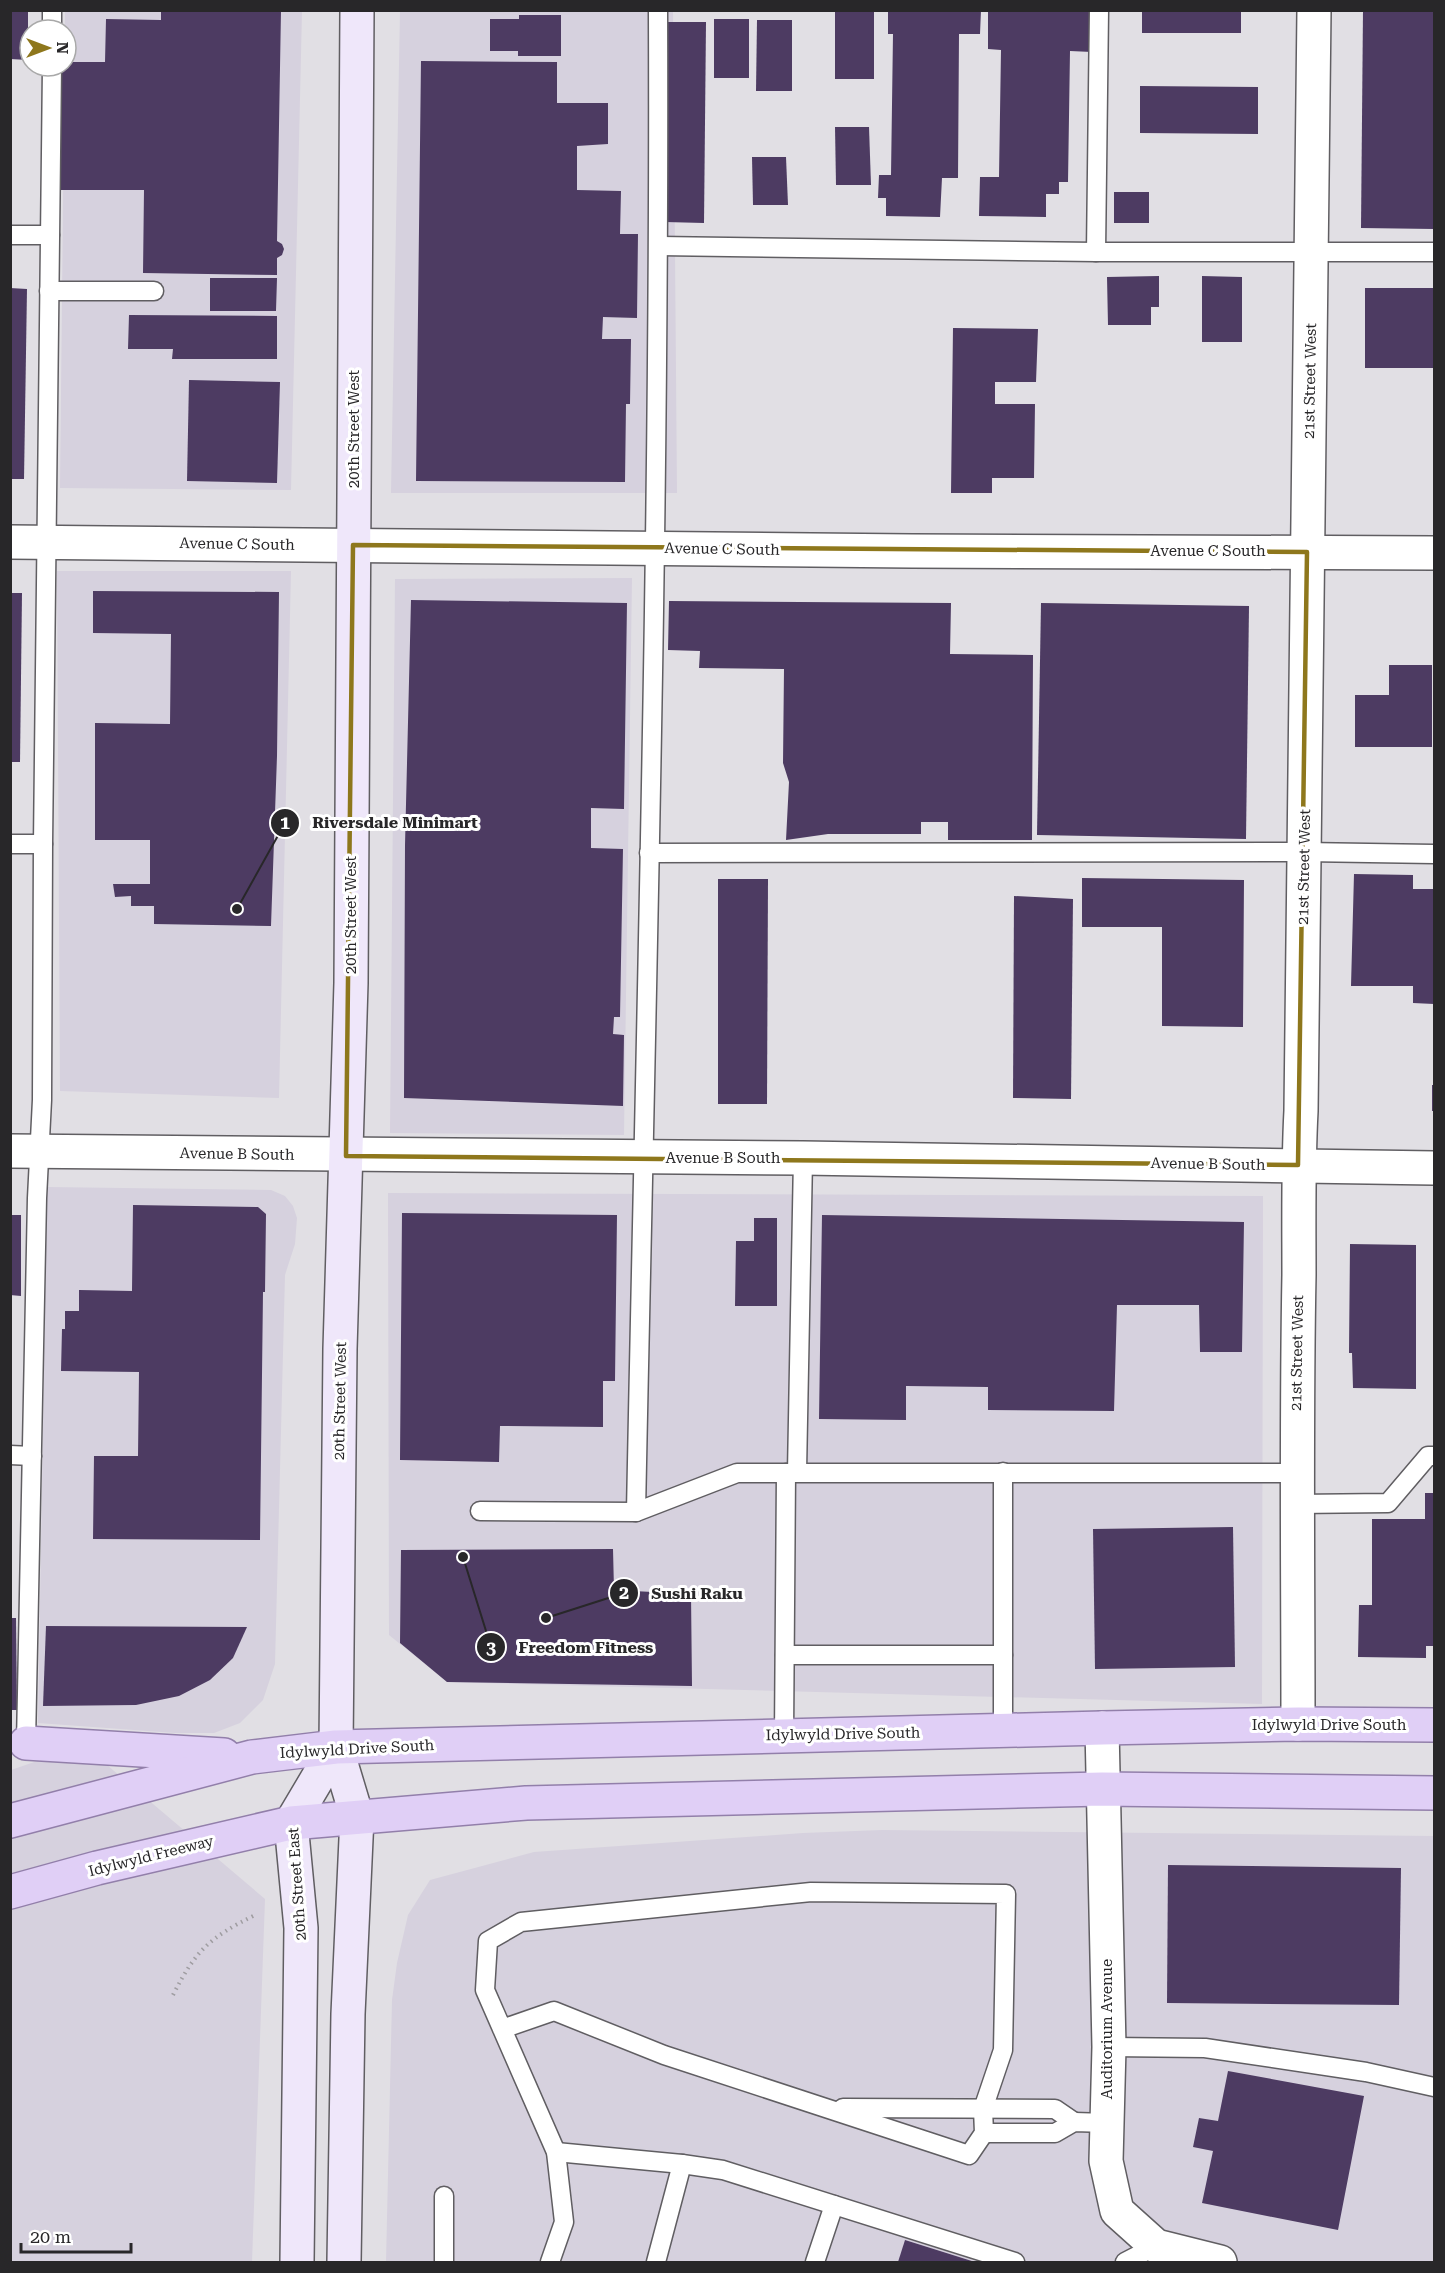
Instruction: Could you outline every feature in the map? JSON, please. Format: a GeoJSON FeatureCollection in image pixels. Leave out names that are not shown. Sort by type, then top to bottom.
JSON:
{"type":"FeatureCollection","features":[{"type":"Feature","properties":{"kind":"main road","name":"20th Street West"},"geometry":{"type":"LineString","coordinates":[[336,1747],[340,1349],[351,983],[357,10]]}},
{"type":"Feature","properties":{"kind":"main road","name":"Idylwyld Drive South"},"geometry":{"type":"LineString","coordinates":[[252,1757],[336,1747],[1298,1724],[1434,1725]]}},
{"type":"Feature","properties":{"kind":"main road"},"geometry":{"type":"LineString","coordinates":[[18,1744],[252,1757]]}},
{"type":"Feature","properties":{"kind":"main road"},"geometry":{"type":"LineString","coordinates":[[336,1747],[357,1817],[348,2014],[344,2262]]}},
{"type":"Feature","properties":{"kind":"main road","name":"20th Street East"},"geometry":{"type":"LineString","coordinates":[[297,2262],[302,1962],[291,1822],[336,1747]]}},
{"type":"Feature","properties":{"kind":"main road"},"geometry":{"type":"LineString","coordinates":[[10,1821],[252,1757]]}},
{"type":"Feature","properties":{"kind":"main road"},"geometry":{"type":"LineString","coordinates":[[291,1822],[526,1803],[1102,1789],[1434,1792]]}},
{"type":"Feature","properties":{"kind":"main road","name":"Idylwyld Freeway"},"geometry":{"type":"LineString","coordinates":[[10,1892],[97,1868],[291,1822]]}},
{"type":"Feature","properties":{"kind":"street","name":"21st Street West"},"geometry":{"type":"LineString","coordinates":[[1298,1724],[1296,1489],[1298,1165],[1301,1111],[1314,10]]}},
{"type":"Feature","properties":{"kind":"street","name":"Avenue C South"},"geometry":{"type":"LineString","coordinates":[[10,542],[1434,553]]}},
{"type":"Feature","properties":{"kind":"street","name":"Avenue B South"},"geometry":{"type":"LineString","coordinates":[[24,1152],[803,1158],[1434,1167]]}},
{"type":"Feature","properties":{"kind":"street","name":"Auditorium Avenue"},"geometry":{"type":"LineString","coordinates":[[1102,1728],[1109,2047],[1106,2161],[1117,2211],[1156,2246],[1220,2262]]}},
{"type":"Feature","properties":{"kind":"lane"},"geometry":{"type":"LineString","coordinates":[[636,1512],[655,548],[659,246],[658,10]]}},
{"type":"Feature","properties":{"kind":"lane"},"geometry":{"type":"LineString","coordinates":[[1096,252],[1099,10]]}},
{"type":"Feature","properties":{"kind":"lane"},"geometry":{"type":"LineString","coordinates":[[18,1744],[32,1456],[24,1152],[42,1100],[52,78]]}},
{"type":"Feature","properties":{"kind":"lane"},"geometry":{"type":"LineString","coordinates":[[10,235],[50,236]]}},
{"type":"Feature","properties":{"kind":"lane"},"geometry":{"type":"LineString","coordinates":[[659,246],[1096,252],[1311,250],[1434,252]]}},
{"type":"Feature","properties":{"kind":"lane"},"geometry":{"type":"LineString","coordinates":[[49,291],[154,291]]}},
{"type":"Feature","properties":{"kind":"lane"},"geometry":{"type":"LineString","coordinates":[[10,844],[43,844]]}},
{"type":"Feature","properties":{"kind":"lane"},"geometry":{"type":"LineString","coordinates":[[649,853],[1304,852],[1434,854]]}},
{"type":"Feature","properties":{"kind":"lane"},"geometry":{"type":"LineString","coordinates":[[784,1736],[803,1158]]}},
{"type":"Feature","properties":{"kind":"lane"},"geometry":{"type":"LineString","coordinates":[[10,1455],[32,1456]]}},
{"type":"Feature","properties":{"kind":"lane"},"geometry":{"type":"LineString","coordinates":[[480,1511],[636,1512],[737,1473],[791,1472],[1003,1472],[1296,1489],[1388,1503],[1428,1456],[1434,1456]]}},
{"type":"Feature","properties":{"kind":"lane"},"geometry":{"type":"LineString","coordinates":[[1003,1472],[1003,1730]]}},
{"type":"Feature","properties":{"kind":"lane"},"geometry":{"type":"LineString","coordinates":[[785,1655],[1003,1655]]}},
{"type":"Feature","properties":{"kind":"lane"},"geometry":{"type":"LineString","coordinates":[[502,2029],[555,2011],[664,2055],[969,2155],[984,2133],[983,2109],[1003,2050],[1006,1894],[811,1892],[521,1922],[488,1941],[485,1990],[502,2029],[556,2152],[564,2222],[550,2262]]}},
{"type":"Feature","properties":{"kind":"lane"},"geometry":{"type":"LineString","coordinates":[[1109,2047],[1205,2048],[1366,2072],[1434,2086]]}},
{"type":"Feature","properties":{"kind":"lane"},"geometry":{"type":"LineString","coordinates":[[825,2108],[1055,2109],[1074,2122]]}},
{"type":"Feature","properties":{"kind":"lane"},"geometry":{"type":"LineString","coordinates":[[984,2133],[1055,2133],[1074,2122],[1107,2122]]}},
{"type":"Feature","properties":{"kind":"lane"},"geometry":{"type":"LineString","coordinates":[[556,2152],[723,2170],[1015,2262]]}},
{"type":"Feature","properties":{"kind":"lane"},"geometry":{"type":"LineString","coordinates":[[656,2262],[682,2164]]}},
{"type":"Feature","properties":{"kind":"lane"},"geometry":{"type":"LineString","coordinates":[[444,2196],[444,2262]]}},
{"type":"Feature","properties":{"kind":"lane"},"geometry":{"type":"LineString","coordinates":[[815,2262],[834,2205]]}},
{"type":"Feature","properties":{"kind":"lane"},"geometry":{"type":"LineString","coordinates":[[1125,2262],[1156,2246]]}},
{"type":"Feature","properties":{"kind":"path"},"geometry":{"type":"LineString","coordinates":[[173,1995],[187,1969],[206,1944],[231,1927],[255,1915]]}},
{"type":"Feature","properties":{"kind":"highlighted area"},"geometry":{"type":"Polygon","coordinates":[[[353,545],[1307,552],[1298,1165],[346,1156],[353,545]]]}},
{"type":"Feature","properties":{"kind":"shaded area"},"geometry":{"type":"Polygon","coordinates":[[[65,11],[302,11],[291,490],[60,488],[64,78],[78,78],[78,18],[65,18],[65,11]]]}},
{"type":"Feature","properties":{"kind":"shaded area"},"geometry":{"type":"Polygon","coordinates":[[[400,11],[673,11],[677,493],[391,493],[400,11]]]}},
{"type":"Feature","properties":{"kind":"shaded area"},"geometry":{"type":"Polygon","coordinates":[[[57,571],[291,571],[279,1098],[60,1091],[57,571]]]}},
{"type":"Feature","properties":{"kind":"shaded area"},"geometry":{"type":"Polygon","coordinates":[[[632,578],[624,1135],[390,1133],[395,579],[632,578]]]}},
{"type":"Feature","properties":{"kind":"shaded area"},"geometry":{"type":"Polygon","coordinates":[[[47,1187],[271,1190],[285,1196],[293,1206],[297,1218],[295,1244],[285,1275],[275,1664],[263,1700],[240,1723],[214,1733],[175,1733],[38,1723],[47,1187]]]}},
{"type":"Feature","properties":{"kind":"shaded area"},"geometry":{"type":"Polygon","coordinates":[[[388,1193],[1263,1196],[1262,1704],[447,1682],[389,1635],[388,1193]]]}},
{"type":"Feature","properties":{"kind":"shaded area"},"geometry":{"type":"Polygon","coordinates":[[[43,1759],[100,1759],[265,1899],[252,2262],[11,2262],[11,1770],[43,1759]]]}},
{"type":"Feature","properties":{"kind":"shaded area"},"geometry":{"type":"Polygon","coordinates":[[[882,1830],[1434,1836],[1434,2262],[386,2262],[392,2000],[397,1963],[408,1915],[430,1880],[534,1852],[803,1833],[882,1830]]]}},
{"type":"Feature","properties":{"kind":"building"},"geometry":{"type":"Polygon","coordinates":[[[10,10],[28,10],[28,18],[18,18],[18,59],[10,59],[10,10]]]}},
{"type":"Feature","properties":{"kind":"building"},"geometry":{"type":"Polygon","coordinates":[[[161,10],[281,10],[277,241],[284,249],[282,255],[277,258],[277,275],[143,273],[144,190],[59,190],[60,78],[78,78],[78,62],[105,62],[106,19],[161,20],[161,10]]]}},
{"type":"Feature","properties":{"kind":"building"},"geometry":{"type":"Polygon","coordinates":[[[835,10],[874,10],[874,79],[835,79],[835,10]]]}},
{"type":"Feature","properties":{"kind":"building"},"geometry":{"type":"Polygon","coordinates":[[[888,10],[981,10],[980,34],[959,34],[958,178],[942,178],[940,217],[886,216],[886,198],[878,198],[879,175],[891,175],[893,34],[888,34],[888,10]]]}},
{"type":"Feature","properties":{"kind":"building"},"geometry":{"type":"Polygon","coordinates":[[[988,10],[1093,10],[1092,52],[1070,51],[1068,182],[1059,182],[1059,194],[1046,194],[1046,217],[979,216],[980,177],[999,177],[1001,50],[988,49],[988,10]]]}},
{"type":"Feature","properties":{"kind":"building"},"geometry":{"type":"Polygon","coordinates":[[[1142,10],[1241,10],[1241,33],[1142,33],[1142,10]]]}},
{"type":"Feature","properties":{"kind":"building"},"geometry":{"type":"Polygon","coordinates":[[[1363,10],[1434,10],[1434,229],[1361,228],[1363,10]]]}},
{"type":"Feature","properties":{"kind":"building"},"geometry":{"type":"Polygon","coordinates":[[[519,15],[561,15],[561,56],[518,56],[518,51],[490,51],[490,19],[519,19],[519,15]]]}},
{"type":"Feature","properties":{"kind":"building"},"geometry":{"type":"Polygon","coordinates":[[[714,19],[749,19],[749,78],[714,78],[714,19]]]}},
{"type":"Feature","properties":{"kind":"building"},"geometry":{"type":"Polygon","coordinates":[[[757,20],[792,20],[792,91],[756,91],[757,20]]]}},
{"type":"Feature","properties":{"kind":"building"},"geometry":{"type":"Polygon","coordinates":[[[666,22],[706,22],[704,223],[665,222],[666,22]]]}},
{"type":"Feature","properties":{"kind":"building"},"geometry":{"type":"Polygon","coordinates":[[[421,61],[557,62],[557,103],[608,103],[608,144],[577,146],[577,190],[621,191],[620,234],[638,234],[637,318],[603,317],[602,339],[631,339],[630,404],[626,404],[625,482],[416,481],[421,61]]]}},
{"type":"Feature","properties":{"kind":"building"},"geometry":{"type":"Polygon","coordinates":[[[1140,86],[1258,87],[1258,134],[1140,133],[1140,86]]]}},
{"type":"Feature","properties":{"kind":"building"},"geometry":{"type":"Polygon","coordinates":[[[835,127],[869,127],[871,185],[836,185],[835,127]]]}},
{"type":"Feature","properties":{"kind":"building"},"geometry":{"type":"Polygon","coordinates":[[[752,157],[786,157],[788,205],[753,205],[752,157]]]}},
{"type":"Feature","properties":{"kind":"building"},"geometry":{"type":"Polygon","coordinates":[[[1114,192],[1149,192],[1149,223],[1114,223],[1114,192]]]}},
{"type":"Feature","properties":{"kind":"building"},"geometry":{"type":"Polygon","coordinates":[[[1159,276],[1159,307],[1151,307],[1151,325],[1108,325],[1107,277],[1159,276]]]}},
{"type":"Feature","properties":{"kind":"building"},"geometry":{"type":"Polygon","coordinates":[[[1202,276],[1242,277],[1242,342],[1202,342],[1202,276]]]}},
{"type":"Feature","properties":{"kind":"building"},"geometry":{"type":"Polygon","coordinates":[[[210,278],[277,278],[276,311],[210,311],[210,278]]]}},
{"type":"Feature","properties":{"kind":"building"},"geometry":{"type":"Polygon","coordinates":[[[10,288],[27,289],[24,479],[10,479],[10,288]]]}},
{"type":"Feature","properties":{"kind":"building"},"geometry":{"type":"Polygon","coordinates":[[[1365,288],[1434,288],[1434,368],[1365,368],[1365,288]]]}},
{"type":"Feature","properties":{"kind":"building"},"geometry":{"type":"Polygon","coordinates":[[[129,315],[277,316],[277,359],[172,359],[173,349],[128,349],[129,315]]]}},
{"type":"Feature","properties":{"kind":"building"},"geometry":{"type":"Polygon","coordinates":[[[953,328],[1038,329],[1036,382],[995,382],[995,404],[1035,404],[1034,478],[992,478],[992,493],[951,493],[953,328]]]}},
{"type":"Feature","properties":{"kind":"building"},"geometry":{"type":"Polygon","coordinates":[[[189,380],[280,382],[277,483],[187,481],[189,380]]]}},
{"type":"Feature","properties":{"kind":"building"},"geometry":{"type":"Polygon","coordinates":[[[93,591],[279,592],[277,756],[271,926],[154,924],[154,906],[131,906],[131,896],[115,897],[113,884],[150,884],[150,840],[95,840],[95,723],[170,724],[171,634],[93,633],[93,591]]]}},
{"type":"Feature","properties":{"kind":"building"},"geometry":{"type":"Polygon","coordinates":[[[10,593],[22,593],[20,762],[10,762],[10,593]]]}},
{"type":"Feature","properties":{"kind":"building"},"geometry":{"type":"Polygon","coordinates":[[[411,600],[627,603],[624,809],[591,808],[591,848],[623,849],[620,1017],[614,1017],[613,1034],[624,1035],[623,1106],[404,1098],[405,845],[411,600]]]}},
{"type":"Feature","properties":{"kind":"building"},"geometry":{"type":"Polygon","coordinates":[[[669,601],[951,603],[950,654],[1033,655],[1032,840],[948,840],[948,822],[921,822],[921,834],[828,834],[786,840],[789,782],[783,763],[784,669],[699,668],[700,651],[668,650],[669,601]]]}},
{"type":"Feature","properties":{"kind":"building"},"geometry":{"type":"Polygon","coordinates":[[[1041,603],[1249,606],[1246,839],[1037,835],[1041,603]]]}},
{"type":"Feature","properties":{"kind":"building"},"geometry":{"type":"Polygon","coordinates":[[[1389,665],[1432,665],[1432,747],[1355,747],[1355,695],[1389,695],[1389,665]]]}},
{"type":"Feature","properties":{"kind":"building"},"geometry":{"type":"Polygon","coordinates":[[[1354,874],[1413,875],[1413,889],[1434,889],[1434,1004],[1413,1003],[1413,986],[1351,986],[1354,874]]]}},
{"type":"Feature","properties":{"kind":"building"},"geometry":{"type":"Polygon","coordinates":[[[1082,878],[1244,880],[1243,1027],[1162,1026],[1162,927],[1082,927],[1082,878]]]}},
{"type":"Feature","properties":{"kind":"building"},"geometry":{"type":"Polygon","coordinates":[[[718,879],[768,879],[767,1104],[718,1104],[718,879]]]}},
{"type":"Feature","properties":{"kind":"building"},"geometry":{"type":"Polygon","coordinates":[[[1014,896],[1073,899],[1071,1099],[1013,1098],[1014,896]]]}},
{"type":"Feature","properties":{"kind":"building"},"geometry":{"type":"Polygon","coordinates":[[[1432,1085],[1434,1085],[1434,1111],[1432,1111],[1432,1085]]]}},
{"type":"Feature","properties":{"kind":"building"},"geometry":{"type":"Polygon","coordinates":[[[133,1205],[258,1207],[266,1214],[260,1540],[93,1539],[94,1456],[138,1456],[139,1372],[61,1371],[62,1329],[65,1329],[65,1311],[79,1311],[79,1290],[132,1291],[133,1205]]]}},
{"type":"Feature","properties":{"kind":"building"},"geometry":{"type":"Polygon","coordinates":[[[402,1213],[617,1215],[615,1381],[603,1381],[603,1427],[500,1426],[499,1462],[400,1460],[402,1213]]]}},
{"type":"Feature","properties":{"kind":"building"},"geometry":{"type":"Polygon","coordinates":[[[10,1215],[21,1215],[21,1296],[10,1295],[10,1215]]]}},
{"type":"Feature","properties":{"kind":"building"},"geometry":{"type":"Polygon","coordinates":[[[822,1215],[1244,1222],[1242,1352],[1200,1352],[1199,1305],[1117,1305],[1114,1411],[988,1410],[988,1387],[906,1386],[906,1420],[819,1419],[822,1215]]]}},
{"type":"Feature","properties":{"kind":"building"},"geometry":{"type":"Polygon","coordinates":[[[754,1218],[777,1218],[777,1306],[735,1306],[736,1241],[754,1241],[754,1218]]]}},
{"type":"Feature","properties":{"kind":"building"},"geometry":{"type":"Polygon","coordinates":[[[1350,1244],[1416,1245],[1416,1389],[1353,1388],[1352,1353],[1349,1353],[1350,1244]]]}},
{"type":"Feature","properties":{"kind":"building"},"geometry":{"type":"Polygon","coordinates":[[[1425,1493],[1434,1493],[1434,1646],[1426,1646],[1426,1658],[1358,1657],[1359,1605],[1372,1605],[1372,1519],[1425,1519],[1425,1493]]]}},
{"type":"Feature","properties":{"kind":"building"},"geometry":{"type":"Polygon","coordinates":[[[1233,1527],[1235,1667],[1095,1669],[1093,1529],[1233,1527]]]}},
{"type":"Feature","properties":{"kind":"building"},"geometry":{"type":"Polygon","coordinates":[[[613,1549],[614,1590],[691,1594],[692,1686],[447,1682],[400,1643],[401,1550],[613,1549]]]}},
{"type":"Feature","properties":{"kind":"building"},"geometry":{"type":"Polygon","coordinates":[[[10,1618],[16,1618],[17,1710],[10,1710],[10,1618]]]}},
{"type":"Feature","properties":{"kind":"building"},"geometry":{"type":"Polygon","coordinates":[[[46,1626],[247,1627],[233,1658],[210,1680],[179,1696],[136,1705],[43,1706],[46,1626]]]}},
{"type":"Feature","properties":{"kind":"building"},"geometry":{"type":"Polygon","coordinates":[[[1168,1865],[1401,1868],[1399,2005],[1167,2003],[1168,1865]]]}},
{"type":"Feature","properties":{"kind":"building"},"geometry":{"type":"Polygon","coordinates":[[[1228,2071],[1364,2096],[1338,2230],[1202,2203],[1213,2151],[1193,2147],[1199,2118],[1218,2121],[1228,2071]]]}},
{"type":"Feature","properties":{"kind":"building"},"geometry":{"type":"Polygon","coordinates":[[[905,2240],[975,2262],[898,2262],[905,2240]]]}},
{"type":"Feature","properties":{"kind":"place","name":"Riversdale Minimart"},"geometry":{"type":"Point","coordinates":[237,909]}},
{"type":"Feature","properties":{"kind":"place","name":"Freedom Fitness"},"geometry":{"type":"Point","coordinates":[463,1557]}},
{"type":"Feature","properties":{"kind":"place","name":"Sushi Raku"},"geometry":{"type":"Point","coordinates":[546,1618]}}]}
